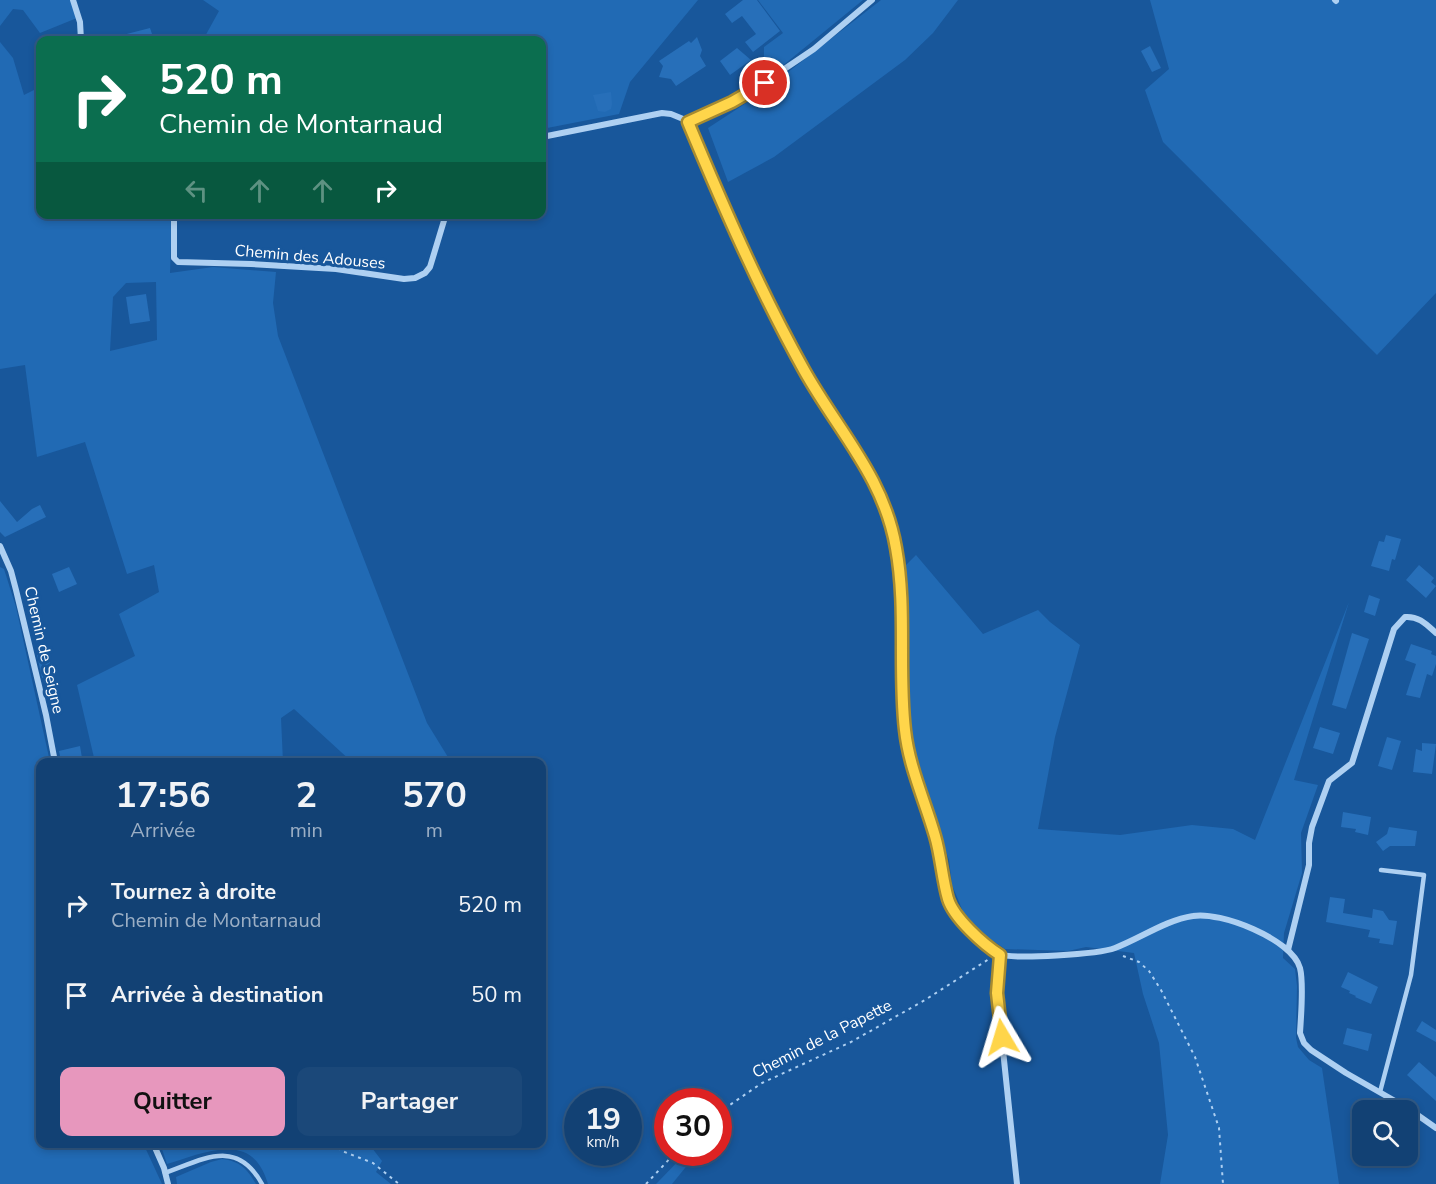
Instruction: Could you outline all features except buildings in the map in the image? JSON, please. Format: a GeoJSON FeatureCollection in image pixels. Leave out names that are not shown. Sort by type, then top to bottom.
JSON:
{"type":"FeatureCollection","features":[{"type":"Feature","properties":{"kind":"street"},"geometry":{"type":"LineString","coordinates":[[73,0],[80,22],[81,36]]}},
{"type":"Feature","properties":{"kind":"street"},"geometry":{"type":"LineString","coordinates":[[546,136],[662,113],[685,119],[746,95],[814,48],[872,0]]}},
{"type":"Feature","properties":{"kind":"street"},"geometry":{"type":"LineString","coordinates":[[685,119],[758,278],[804,370],[871,474],[884,501],[900,570],[903,702],[909,754],[935,836],[948,900],[955,912],[981,940],[1000,955],[1039,956],[1106,951],[1175,920],[1198,915],[1231,921],[1264,933],[1288,950],[1300,967],[1300,1033],[1304,1043],[1346,1073],[1436,1128]]}},
{"type":"Feature","properties":{"kind":"street","name":"Chemin des Adouses"},"geometry":{"type":"LineString","coordinates":[[174,219],[174,258],[177,262],[336,269],[404,279],[415,278],[425,273],[430,267],[444,219]]}},
{"type":"Feature","properties":{"kind":"street","name":"Chemin de Seigne"},"geometry":{"type":"LineString","coordinates":[[0,546],[11,571],[54,758]]}},
{"type":"Feature","properties":{"kind":"street"},"geometry":{"type":"LineString","coordinates":[[1288,950],[1310,865],[1309,843],[1312,826],[1329,780],[1352,763],[1394,629],[1405,617],[1412,617],[1419,618],[1436,633]]}},
{"type":"Feature","properties":{"kind":"street"},"geometry":{"type":"LineString","coordinates":[[1000,955],[997,993],[1017,1184]]}},
{"type":"Feature","properties":{"kind":"street"},"geometry":{"type":"LineString","coordinates":[[155,1148],[168,1184]]}},
{"type":"Feature","properties":{"kind":"lane"},"geometry":{"type":"LineString","coordinates":[[1380,1092],[1411,975],[1424,875],[1381,870]]}},
{"type":"Feature","properties":{"kind":"lane"},"geometry":{"type":"LineString","coordinates":[[165,1173],[209,1157],[232,1156],[248,1164],[262,1184]]}},
{"type":"Feature","properties":{"kind":"path"},"geometry":{"type":"LineString","coordinates":[[1106,951],[1139,962],[1149,971],[1195,1057],[1219,1128],[1223,1184]]}},
{"type":"Feature","properties":{"kind":"path","name":"Chemin de la Papette"},"geometry":{"type":"LineString","coordinates":[[732,1103],[762,1083],[851,1042],[925,1000],[981,964],[1000,955]]}},
{"type":"Feature","properties":{"kind":"path"},"geometry":{"type":"LineString","coordinates":[[338,1148],[373,1163],[399,1184]]}},
{"type":"Feature","properties":{"kind":"path"},"geometry":{"type":"LineString","coordinates":[[646,1184],[663,1166]]}},
{"type":"Feature","properties":{"kind":"shaded area"},"geometry":{"type":"Polygon","coordinates":[[[0,0],[70,0],[77,18],[40,33],[23,10],[13,9],[0,26],[0,0]]]}},
{"type":"Feature","properties":{"kind":"shaded area"},"geometry":{"type":"Polygon","coordinates":[[[203,0],[698,0],[630,82],[619,114],[546,128],[546,36],[205,36],[219,11],[203,0]]]}},
{"type":"Feature","properties":{"kind":"shaded area"},"geometry":{"type":"Polygon","coordinates":[[[758,0],[863,0],[781,67],[769,67],[764,60],[764,47],[783,33],[758,0]]]}},
{"type":"Feature","properties":{"kind":"shaded area"},"geometry":{"type":"Polygon","coordinates":[[[881,0],[958,0],[933,33],[905,60],[774,157],[728,182],[708,128],[757,96],[881,0]]]}},
{"type":"Feature","properties":{"kind":"shaded area"},"geometry":{"type":"Polygon","coordinates":[[[1150,0],[1436,0],[1436,293],[1377,355],[1163,142],[1145,90],[1169,69],[1150,0]]]}},
{"type":"Feature","properties":{"kind":"shaded area"},"geometry":{"type":"Polygon","coordinates":[[[0,42],[13,58],[24,95],[36,89],[36,219],[172,219],[170,273],[213,267],[276,272],[273,303],[278,336],[427,723],[449,758],[348,758],[294,709],[281,718],[283,758],[94,758],[77,685],[135,656],[119,614],[159,592],[154,565],[127,574],[85,442],[37,457],[25,365],[0,369],[0,42]],[[156,282],[126,283],[113,297],[110,351],[157,340],[156,282]]]}},
{"type":"Feature","properties":{"kind":"shaded area"},"geometry":{"type":"Polygon","coordinates":[[[916,555],[983,634],[1038,610],[1080,645],[1055,737],[1038,829],[1120,835],[1192,825],[1233,829],[1255,840],[1349,602],[1294,780],[1318,785],[1301,833],[1302,873],[1284,933],[1283,958],[1295,969],[1298,1047],[1309,1060],[1322,1068],[1339,1184],[1160,1184],[1168,1135],[1159,1043],[1143,994],[1134,953],[1086,947],[1068,951],[1005,949],[983,934],[964,914],[952,885],[949,860],[913,757],[907,724],[906,565],[916,555]]]}},
{"type":"Feature","properties":{"kind":"shaded area"},"geometry":{"type":"Polygon","coordinates":[[[0,567],[4,569],[16,607],[49,758],[36,758],[36,1148],[145,1148],[162,1184],[0,1184],[0,567]]]}},
{"type":"Feature","properties":{"kind":"shaded area"},"geometry":{"type":"Polygon","coordinates":[[[162,1148],[372,1148],[382,1161],[376,1172],[391,1184],[268,1184],[260,1166],[251,1156],[229,1149],[203,1153],[167,1164],[162,1148]]]}},
{"type":"Feature","properties":{"kind":"shaded area"},"geometry":{"type":"Polygon","coordinates":[[[222,1159],[242,1167],[256,1184],[177,1184],[176,1177],[222,1159]]]}},
{"type":"Feature","properties":{"kind":"shaded area"},"geometry":{"type":"Polygon","coordinates":[[[673,1166],[687,1166],[672,1184],[656,1184],[673,1166]]]}},
{"type":"Feature","properties":{"kind":"route"},"geometry":{"type":"LineString","coordinates":[[765,83],[746,95],[688,122],[758,278],[804,370],[871,474],[884,501],[900,570],[903,702],[909,754],[935,836],[948,900],[955,912],[981,940],[1000,955],[997,993],[1002,1037]]}}]}
